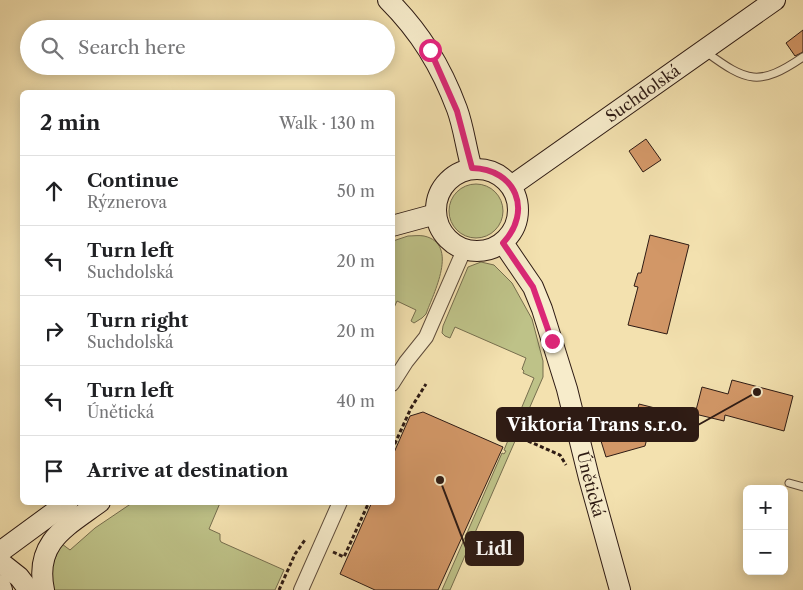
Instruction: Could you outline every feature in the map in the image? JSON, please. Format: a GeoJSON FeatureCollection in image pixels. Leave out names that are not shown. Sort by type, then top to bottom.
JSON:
{"type":"FeatureCollection","features":[{"type":"Feature","properties":{"kind":"main road"},"geometry":{"type":"LineString","coordinates":[[388,0],[430,50],[457,111],[472,168]]}},
{"type":"Feature","properties":{"kind":"main road","name":"Suchdolská"},"geometry":{"type":"LineString","coordinates":[[511,186],[775,0]]}},
{"type":"Feature","properties":{"kind":"main road"},"geometry":{"type":"LineString","coordinates":[[472,168],[483,169],[494,172],[504,178],[511,186],[517,197],[519,210],[512,234],[503,243],[491,250],[477,252],[464,250],[444,236],[438,226],[436,201],[441,189],[449,179],[460,172],[472,168]]}},
{"type":"Feature","properties":{"kind":"main road"},"geometry":{"type":"LineString","coordinates":[[395,225],[436,214]]}},
{"type":"Feature","properties":{"kind":"main road","name":"Únětická"},"geometry":{"type":"LineString","coordinates":[[503,243],[533,287],[542,309],[567,389],[620,590]]}},
{"type":"Feature","properties":{"kind":"main road"},"geometry":{"type":"LineString","coordinates":[[0,552],[64,505]]}},
{"type":"Feature","properties":{"kind":"main road"},"geometry":{"type":"LineString","coordinates":[[44,590],[41,576],[43,561],[50,543],[58,533],[96,505]]}},
{"type":"Feature","properties":{"kind":"main road"},"geometry":{"type":"LineString","coordinates":[[0,562],[19,577],[29,590]]}},
{"type":"Feature","properties":{"kind":"main road"},"geometry":{"type":"LineString","coordinates":[[0,585],[2,590]]}},
{"type":"Feature","properties":{"kind":"street"},"geometry":{"type":"LineString","coordinates":[[395,379],[426,337],[464,250]]}},
{"type":"Feature","properties":{"kind":"street"},"geometry":{"type":"LineString","coordinates":[[301,590],[339,505]]}},
{"type":"Feature","properties":{"kind":"lane"},"geometry":{"type":"LineString","coordinates":[[704,50],[728,68],[745,76],[763,77],[782,71],[803,57]]}},
{"type":"Feature","properties":{"kind":"lane"},"geometry":{"type":"LineString","coordinates":[[789,483],[803,487]]}},
{"type":"Feature","properties":{"kind":"path"},"geometry":{"type":"LineString","coordinates":[[395,443],[411,408],[426,384]]}},
{"type":"Feature","properties":{"kind":"path"},"geometry":{"type":"LineString","coordinates":[[499,416],[528,442],[560,454],[568,469]]}},
{"type":"Feature","properties":{"kind":"green space"},"geometry":{"type":"Polygon","coordinates":[[[471,184],[481,184],[491,188],[499,196],[503,211],[499,226],[491,234],[481,238],[471,238],[461,234],[453,226],[449,216],[449,206],[453,196],[461,188],[471,184]]]}},
{"type":"Feature","properties":{"kind":"green space"},"geometry":{"type":"Polygon","coordinates":[[[408,236],[424,236],[435,241],[440,249],[442,259],[438,283],[426,314],[414,323],[411,321],[416,310],[397,301],[395,306],[395,240],[408,236]]]}},
{"type":"Feature","properties":{"kind":"green space"},"geometry":{"type":"Polygon","coordinates":[[[481,262],[494,265],[512,283],[532,319],[543,361],[543,377],[450,590],[442,590],[502,453],[504,454],[506,451],[504,450],[534,378],[523,373],[522,369],[526,358],[455,327],[450,338],[442,333],[443,326],[468,267],[481,262]]]}},
{"type":"Feature","properties":{"kind":"green space"},"geometry":{"type":"Polygon","coordinates":[[[129,505],[219,505],[209,529],[220,534],[221,542],[284,570],[275,590],[53,590],[51,578],[53,566],[62,544],[70,550],[95,528],[129,505]]]}},
{"type":"Feature","properties":{"kind":"building"},"geometry":{"type":"Polygon","coordinates":[[[803,30],[803,52],[795,56],[786,43],[803,30]]]}},
{"type":"Feature","properties":{"kind":"building"},"geometry":{"type":"Polygon","coordinates":[[[646,139],[661,160],[643,172],[629,151],[646,139]]]}},
{"type":"Feature","properties":{"kind":"building"},"geometry":{"type":"Polygon","coordinates":[[[650,235],[689,245],[667,334],[628,325],[638,287],[634,286],[638,273],[641,273],[650,235]]]}},
{"type":"Feature","properties":{"kind":"building"},"geometry":{"type":"Polygon","coordinates":[[[732,380],[793,396],[784,431],[725,415],[724,421],[695,414],[702,387],[728,394],[732,380]]]}},
{"type":"Feature","properties":{"kind":"building"},"geometry":{"type":"Polygon","coordinates":[[[639,404],[655,408],[645,446],[606,457],[601,441],[631,433],[639,404]]]}},
{"type":"Feature","properties":{"kind":"building"},"geometry":{"type":"Polygon","coordinates":[[[423,412],[503,447],[438,590],[375,590],[340,574],[371,505],[395,505],[395,450],[410,416],[423,412]]]}},
{"type":"Feature","properties":{"kind":"place","name":"Viktoria Trans s.r.o."},"geometry":{"type":"Point","coordinates":[757,392]}},
{"type":"Feature","properties":{"kind":"place","name":"Lidl"},"geometry":{"type":"Point","coordinates":[440,480]}},
{"type":"Feature","properties":{"kind":"route"},"geometry":{"type":"LineString","coordinates":[[430,50],[457,111],[472,168],[494,172],[504,178],[517,197],[519,210],[517,222],[512,234],[503,243],[533,287],[552,341]]}}]}
